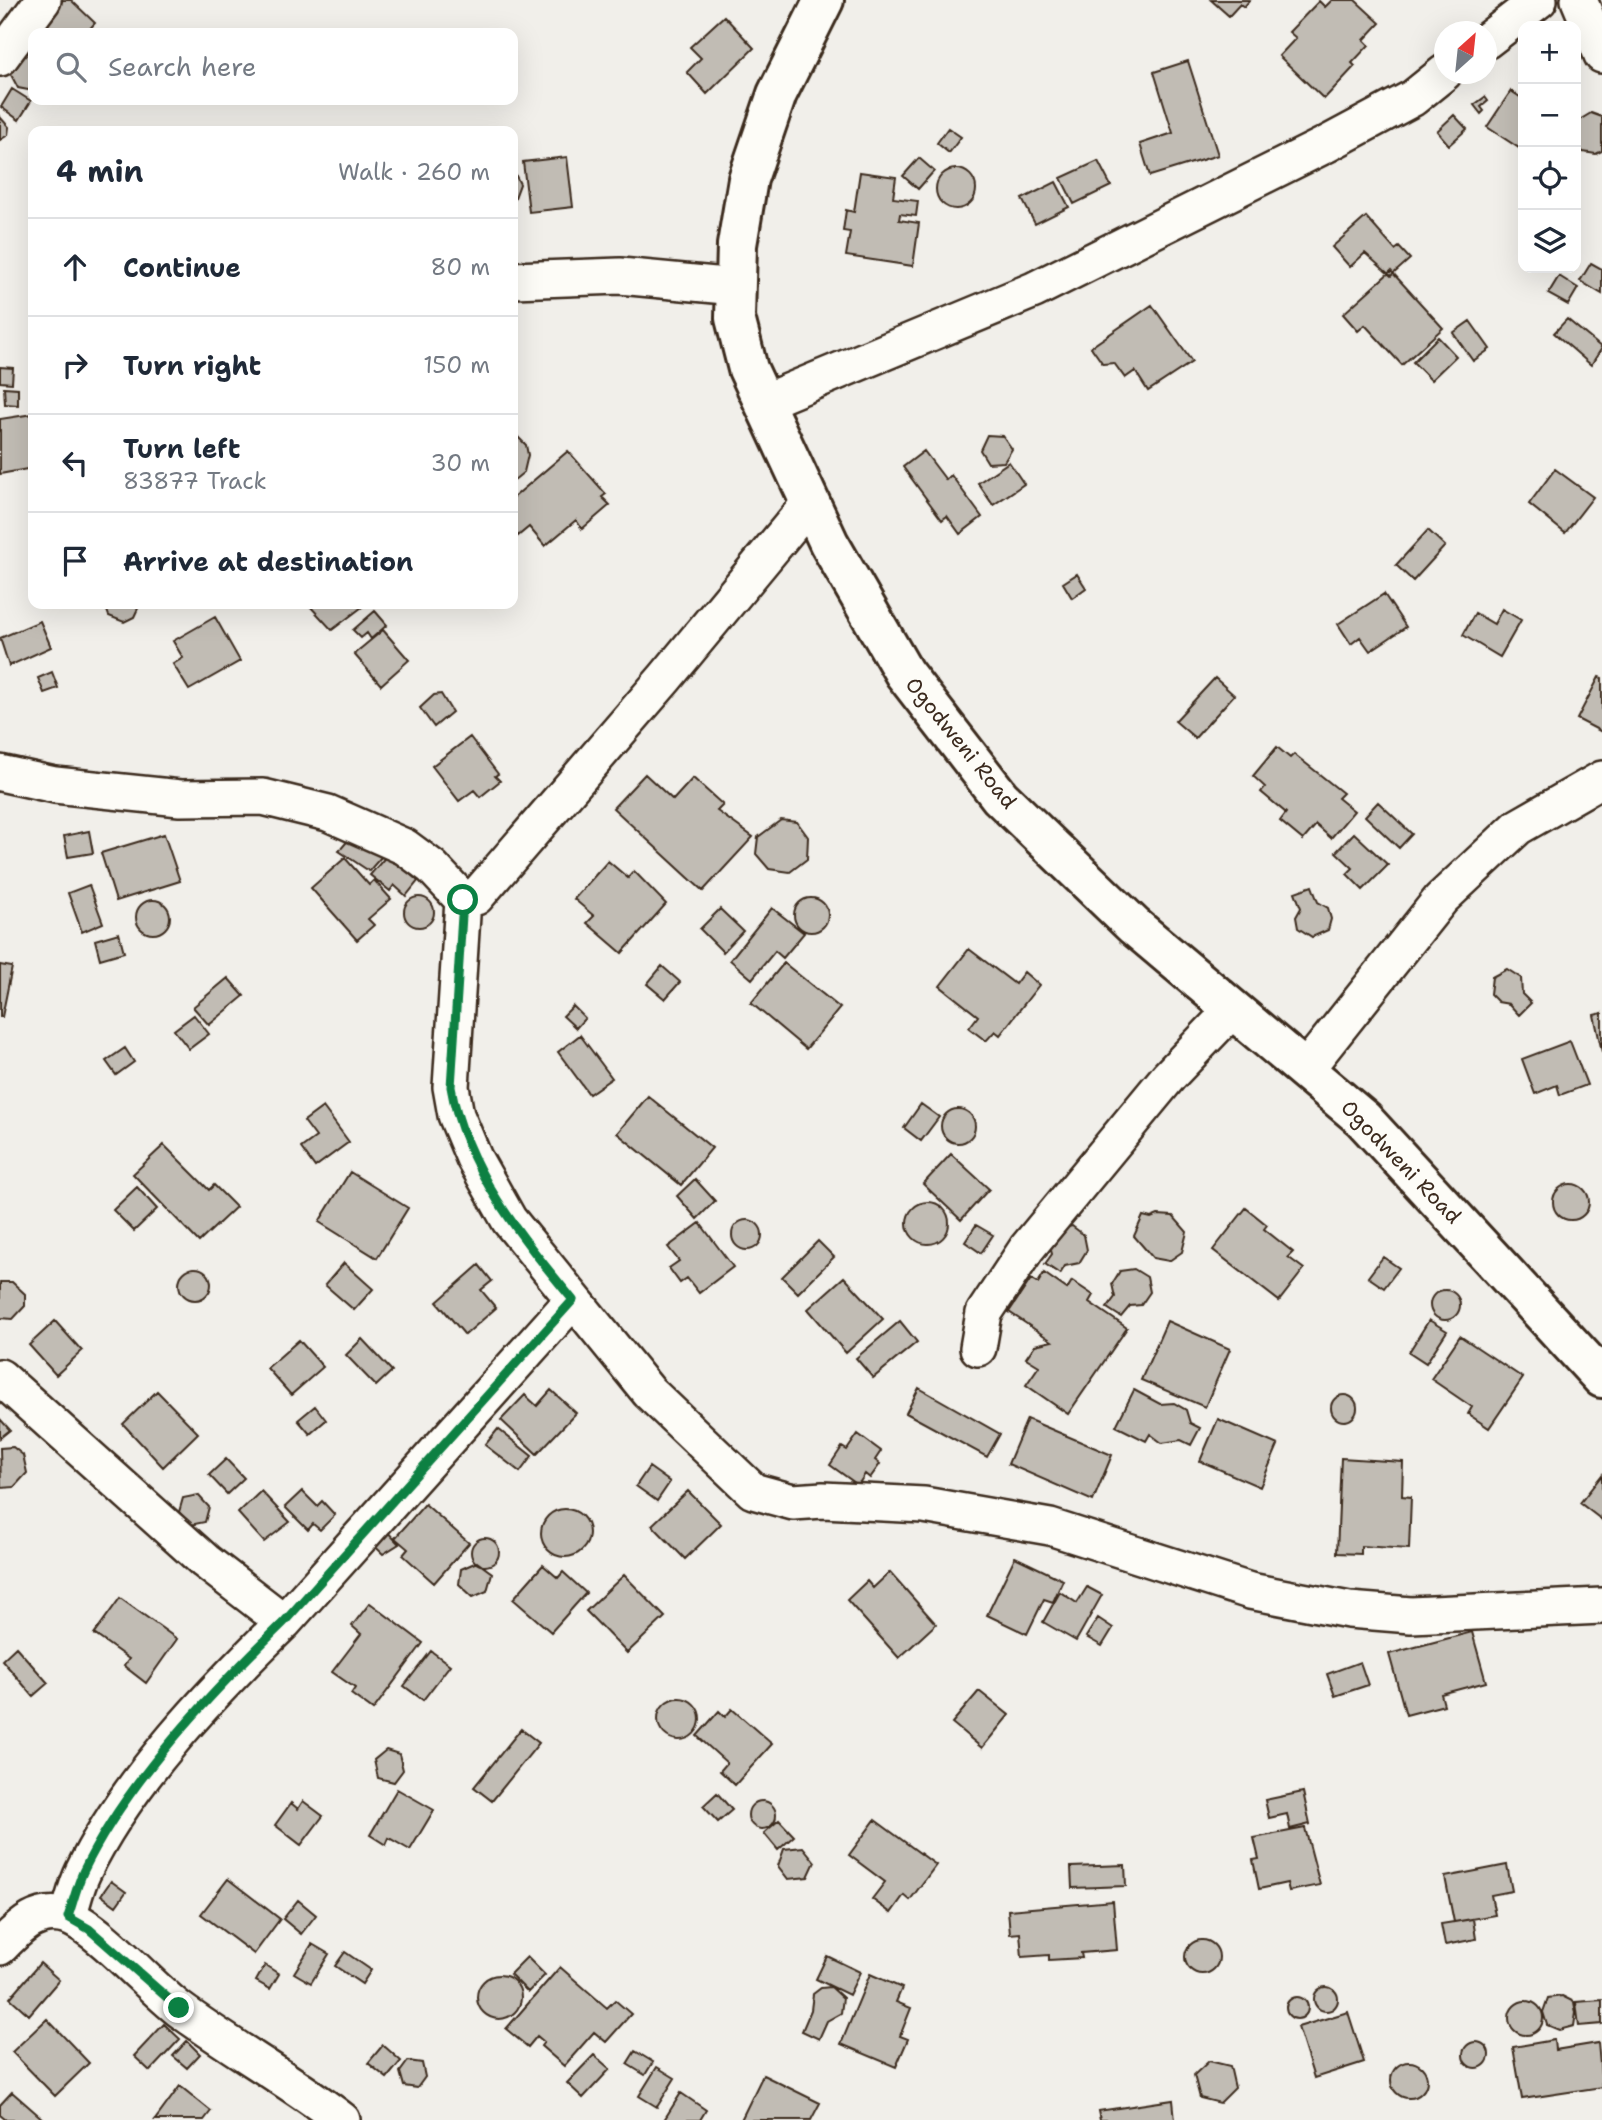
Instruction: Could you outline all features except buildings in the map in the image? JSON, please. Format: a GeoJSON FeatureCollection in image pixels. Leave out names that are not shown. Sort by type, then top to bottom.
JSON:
{"type":"FeatureCollection","features":[{"type":"Feature","properties":{"kind":"street"},"geometry":{"type":"LineString","coordinates":[[0,58],[43,0]]}},
{"type":"Feature","properties":{"kind":"street","name":"Ogodweni Road"},"geometry":{"type":"LineString","coordinates":[[824,0],[777,94],[748,178],[737,245],[735,318],[748,369],[829,543],[905,673],[1000,797],[1134,926],[1363,1119],[1602,1378]]}},
{"type":"Feature","properties":{"kind":"street"},"geometry":{"type":"LineString","coordinates":[[1497,32],[1539,0]]}},
{"type":"Feature","properties":{"kind":"street"},"geometry":{"type":"LineString","coordinates":[[1579,0],[1602,55]]}},
{"type":"Feature","properties":{"kind":"street"},"geometry":{"type":"LineString","coordinates":[[764,402],[1034,290],[1327,144],[1413,98],[1434,81]]}},
{"type":"Feature","properties":{"kind":"street"},"geometry":{"type":"LineString","coordinates":[[518,280],[620,276],[736,287]]}},
{"type":"Feature","properties":{"kind":"street"},"geometry":{"type":"LineString","coordinates":[[463,900],[476,897],[665,678],[810,504]]}},
{"type":"Feature","properties":{"kind":"street"},"geometry":{"type":"LineString","coordinates":[[0,773],[55,785],[180,798],[263,797],[328,813],[405,847],[432,867],[463,900],[451,1087],[456,1115],[474,1158],[509,1220],[649,1392],[753,1491],[793,1502],[823,1500],[924,1505],[1050,1527],[1250,1591],[1349,1610],[1411,1615],[1602,1606]]}},
{"type":"Feature","properties":{"kind":"street"},"geometry":{"type":"LineString","coordinates":[[1305,1070],[1441,900],[1518,827],[1602,779]]}},
{"type":"Feature","properties":{"kind":"street"},"geometry":{"type":"LineString","coordinates":[[978,1348],[984,1313],[1027,1248],[1169,1076],[1233,1009]]}},
{"type":"Feature","properties":{"kind":"street"},"geometry":{"type":"LineString","coordinates":[[68,1917],[82,1874],[138,1784],[235,1670],[284,1622],[573,1300]]}},
{"type":"Feature","properties":{"kind":"street"},"geometry":{"type":"LineString","coordinates":[[0,1377],[205,1561],[284,1622]]}},
{"type":"Feature","properties":{"kind":"street"},"geometry":{"type":"LineString","coordinates":[[0,1947],[28,1920],[47,1914],[68,1917],[97,1936],[179,2008],[342,2120]]}},
{"type":"Feature","properties":{"kind":"route"},"geometry":{"type":"LineString","coordinates":[[179,2008],[89,1929],[68,1917],[82,1874],[138,1784],[235,1670],[284,1622],[353,1543],[467,1422],[573,1300],[509,1220],[474,1158],[456,1115],[451,1087],[463,900]]}}]}
